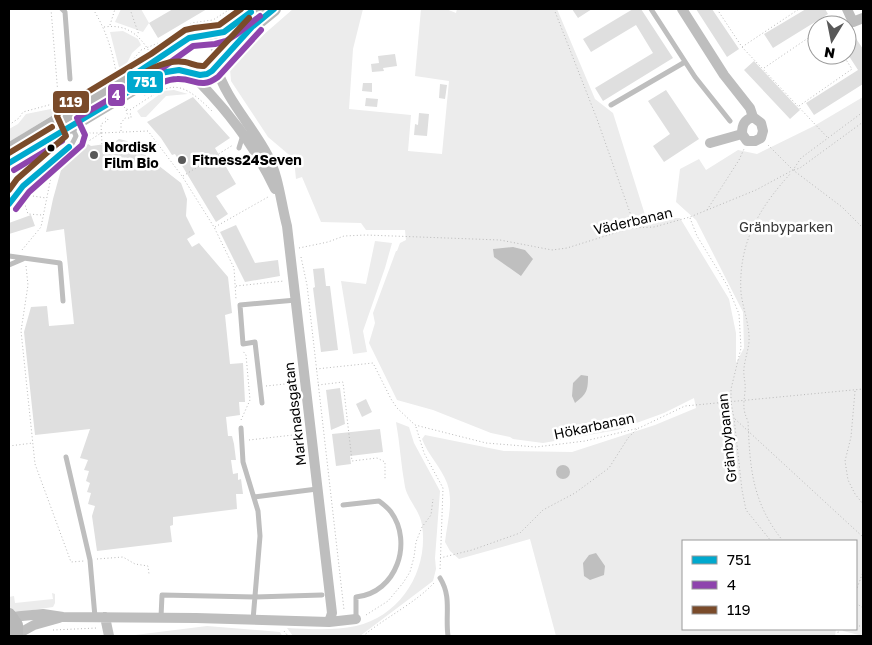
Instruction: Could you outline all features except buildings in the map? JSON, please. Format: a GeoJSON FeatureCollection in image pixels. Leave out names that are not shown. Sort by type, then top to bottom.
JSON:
{"type":"FeatureCollection","features":[{"type":"Feature","properties":{"kind":"main road"},"geometry":{"type":"LineString","coordinates":[[9,163],[189,38],[201,35],[212,36],[224,32],[254,9]]}},
{"type":"Feature","properties":{"kind":"main road"},"geometry":{"type":"LineString","coordinates":[[9,150],[160,73],[189,72],[197,75],[208,74],[252,27],[274,9]]}},
{"type":"Feature","properties":{"kind":"main road"},"geometry":{"type":"LineString","coordinates":[[201,35],[212,40],[216,45],[219,57],[217,64]]}},
{"type":"Feature","properties":{"kind":"main road"},"geometry":{"type":"LineString","coordinates":[[184,42],[179,57],[180,62],[189,72]]}},
{"type":"Feature","properties":{"kind":"main road"},"geometry":{"type":"LineString","coordinates":[[10,616],[16,625],[16,636]]}},
{"type":"Feature","properties":{"kind":"street"},"geometry":{"type":"LineString","coordinates":[[682,9],[724,75],[750,108],[753,117],[761,123],[763,131],[761,138],[755,142],[745,138],[710,143]]}},
{"type":"Feature","properties":{"kind":"street"},"geometry":{"type":"LineString","coordinates":[[861,9],[863,13]]}},
{"type":"Feature","properties":{"kind":"street"},"geometry":{"type":"LineString","coordinates":[[847,10],[853,22],[863,18]]}},
{"type":"Feature","properties":{"kind":"street","name":"Marknadsgatan"},"geometry":{"type":"LineString","coordinates":[[217,64],[226,91],[268,155],[275,171],[280,202],[287,226],[291,300],[305,382],[332,613],[329,622]]}},
{"type":"Feature","properties":{"kind":"street","name":"Marknadsgatan"},"geometry":{"type":"LineString","coordinates":[[189,72],[221,104],[243,135],[270,179],[280,202]]}},
{"type":"Feature","properties":{"kind":"street"},"geometry":{"type":"LineString","coordinates":[[745,138],[742,127],[746,120],[753,117]]}},
{"type":"Feature","properties":{"kind":"street"},"geometry":{"type":"LineString","coordinates":[[10,616],[43,614],[104,625],[161,617],[329,622],[356,619]]}},
{"type":"Feature","properties":{"kind":"street"},"geometry":{"type":"LineString","coordinates":[[16,636],[34,625],[63,617]]}},
{"type":"Feature","properties":{"kind":"lane"},"geometry":{"type":"LineString","coordinates":[[62,9],[65,12],[70,79]]}},
{"type":"Feature","properties":{"kind":"lane"},"geometry":{"type":"LineString","coordinates":[[651,9],[685,62],[730,121]]}},
{"type":"Feature","properties":{"kind":"lane"},"geometry":{"type":"LineString","coordinates":[[611,105],[685,62]]}},
{"type":"Feature","properties":{"kind":"lane"},"geometry":{"type":"LineString","coordinates":[[9,204],[23,186],[72,144],[76,136],[68,121]]}},
{"type":"Feature","properties":{"kind":"lane"},"geometry":{"type":"LineString","coordinates":[[240,147],[243,135]]}},
{"type":"Feature","properties":{"kind":"lane"},"geometry":{"type":"LineString","coordinates":[[9,256],[60,263],[63,301]]}},
{"type":"Feature","properties":{"kind":"lane"},"geometry":{"type":"LineString","coordinates":[[9,265],[23,257]]}},
{"type":"Feature","properties":{"kind":"lane"},"geometry":{"type":"LineString","coordinates":[[262,403],[255,342],[243,344],[240,306],[291,300]]}},
{"type":"Feature","properties":{"kind":"lane"},"geometry":{"type":"LineString","coordinates":[[241,428],[243,462],[258,511],[260,536],[253,620]]}},
{"type":"Feature","properties":{"kind":"lane"},"geometry":{"type":"LineString","coordinates":[[66,457],[104,625]]}},
{"type":"Feature","properties":{"kind":"lane"},"geometry":{"type":"LineString","coordinates":[[254,497],[318,489]]}},
{"type":"Feature","properties":{"kind":"lane"},"geometry":{"type":"LineString","coordinates":[[342,505],[379,501],[390,511],[398,527],[401,541],[400,557],[391,578],[376,591],[368,595],[356,597],[356,619]]}},
{"type":"Feature","properties":{"kind":"lane"},"geometry":{"type":"LineString","coordinates":[[440,578],[446,587],[449,611],[448,636]]}},
{"type":"Feature","properties":{"kind":"lane"},"geometry":{"type":"LineString","coordinates":[[161,617],[162,595],[255,597],[322,595]]}},
{"type":"Feature","properties":{"kind":"path"},"geometry":{"type":"LineString","coordinates":[[51,9],[58,103]]}},
{"type":"Feature","properties":{"kind":"path"},"geometry":{"type":"LineString","coordinates":[[94,9],[104,27],[116,72]]}},
{"type":"Feature","properties":{"kind":"path"},"geometry":{"type":"LineString","coordinates":[[110,26],[115,9]]}},
{"type":"Feature","properties":{"kind":"path"},"geometry":{"type":"LineString","coordinates":[[130,9],[139,36],[150,54]]}},
{"type":"Feature","properties":{"kind":"path"},"geometry":{"type":"LineString","coordinates":[[147,47],[161,42],[192,23],[213,20],[230,9]]}},
{"type":"Feature","properties":{"kind":"path"},"geometry":{"type":"LineString","coordinates":[[554,9],[597,118],[635,228]]}},
{"type":"Feature","properties":{"kind":"path"},"geometry":{"type":"LineString","coordinates":[[717,9],[742,47],[828,138]]}},
{"type":"Feature","properties":{"kind":"path"},"geometry":{"type":"LineString","coordinates":[[742,47],[799,9]]}},
{"type":"Feature","properties":{"kind":"path"},"geometry":{"type":"LineString","coordinates":[[104,27],[124,28],[139,36]]}},
{"type":"Feature","properties":{"kind":"path"},"geometry":{"type":"LineString","coordinates":[[763,69],[807,39]]}},
{"type":"Feature","properties":{"kind":"path"},"geometry":{"type":"LineString","coordinates":[[799,107],[852,69],[849,65]]}},
{"type":"Feature","properties":{"kind":"path"},"geometry":{"type":"LineString","coordinates":[[126,110],[130,110],[163,88],[174,87],[192,92],[213,112]]}},
{"type":"Feature","properties":{"kind":"path"},"geometry":{"type":"LineString","coordinates":[[121,132],[121,123],[125,118],[131,118],[132,114],[127,114],[122,102]]}},
{"type":"Feature","properties":{"kind":"path"},"geometry":{"type":"LineString","coordinates":[[9,125],[19,118],[23,112],[43,106]]}},
{"type":"Feature","properties":{"kind":"path","name":"Väderbanan"},"geometry":{"type":"LineString","coordinates":[[289,250],[328,242],[344,236],[366,235],[500,240],[552,250],[567,248],[635,228],[654,227],[690,217],[756,190],[794,170],[801,158],[863,112]]}},
{"type":"Feature","properties":{"kind":"path"},"geometry":{"type":"LineString","coordinates":[[102,144],[101,124],[108,119],[103,117]]}},
{"type":"Feature","properties":{"kind":"path"},"geometry":{"type":"LineString","coordinates":[[782,540],[758,499],[753,482],[748,421],[743,402],[746,388],[744,367],[749,334],[740,278],[743,259],[753,224],[773,193],[794,170],[834,145],[863,122]]}},
{"type":"Feature","properties":{"kind":"path"},"geometry":{"type":"LineString","coordinates":[[86,127],[86,133],[148,131],[182,176],[214,227],[234,268],[236,302]]}},
{"type":"Feature","properties":{"kind":"path"},"geometry":{"type":"LineString","coordinates":[[77,149],[101,133]]}},
{"type":"Feature","properties":{"kind":"path"},"geometry":{"type":"LineString","coordinates":[[707,210],[739,160],[745,138]]}},
{"type":"Feature","properties":{"kind":"path"},"geometry":{"type":"LineString","coordinates":[[761,138],[794,170],[842,207],[863,228]]}},
{"type":"Feature","properties":{"kind":"path"},"geometry":{"type":"LineString","coordinates":[[182,176],[237,142],[240,147]]}},
{"type":"Feature","properties":{"kind":"path"},"geometry":{"type":"LineString","coordinates":[[9,185],[44,156]]}},
{"type":"Feature","properties":{"kind":"path"},"geometry":{"type":"LineString","coordinates":[[36,464],[21,332],[28,285],[22,251],[41,227],[52,177],[60,164]]}},
{"type":"Feature","properties":{"kind":"path"},"geometry":{"type":"LineString","coordinates":[[43,215],[28,214],[24,199],[27,195],[47,198]]}},
{"type":"Feature","properties":{"kind":"path"},"geometry":{"type":"LineString","coordinates":[[214,227],[271,196]]}},
{"type":"Feature","properties":{"kind":"path","name":"Gränbybanan"},"geometry":{"type":"LineString","coordinates":[[690,217],[697,236],[726,285],[739,314],[741,348],[731,389],[731,403],[742,490],[746,510],[770,540]]}},
{"type":"Feature","properties":{"kind":"path"},"geometry":{"type":"LineString","coordinates":[[235,286],[285,281],[291,300]]}},
{"type":"Feature","properties":{"kind":"path"},"geometry":{"type":"LineString","coordinates":[[241,350],[246,355],[250,400],[240,419],[241,428]]}},
{"type":"Feature","properties":{"kind":"path"},"geometry":{"type":"LineString","coordinates":[[316,369],[373,363],[390,399],[415,425],[424,453],[443,488],[439,558],[440,578],[427,591],[363,636]]}},
{"type":"Feature","properties":{"kind":"path"},"geometry":{"type":"LineString","coordinates":[[260,387],[305,382]]}},
{"type":"Feature","properties":{"kind":"path"},"geometry":{"type":"LineString","coordinates":[[318,385],[343,382],[352,461],[377,458],[385,462],[385,480]]}},
{"type":"Feature","properties":{"kind":"path","name":"Hökarbanan"},"geometry":{"type":"LineString","coordinates":[[415,425],[486,443],[536,447],[585,441],[639,428],[685,406],[743,402],[863,389]]}},
{"type":"Feature","properties":{"kind":"path"},"geometry":{"type":"LineString","coordinates":[[855,391],[851,437],[845,460],[848,480],[863,504]]}},
{"type":"Feature","properties":{"kind":"path"},"geometry":{"type":"LineString","coordinates":[[734,418],[863,537]]}},
{"type":"Feature","properties":{"kind":"path"},"geometry":{"type":"LineString","coordinates":[[439,558],[472,550],[520,533],[543,510],[575,493],[609,468],[628,438],[639,428]]}},
{"type":"Feature","properties":{"kind":"path"},"geometry":{"type":"LineString","coordinates":[[242,440],[311,433]]}},
{"type":"Feature","properties":{"kind":"path"},"geometry":{"type":"LineString","coordinates":[[9,446],[33,443]]}},
{"type":"Feature","properties":{"kind":"path"},"geometry":{"type":"LineString","coordinates":[[857,588],[863,572]]}},
{"type":"Feature","properties":{"kind":"path"},"geometry":{"type":"LineString","coordinates":[[51,630],[104,625]]}},
{"type":"Feature","properties":{"kind":"green space"},"geometry":{"type":"Polygon","coordinates":[[[121,9],[141,9],[149,23],[143,32],[115,22],[121,9]]]}},
{"type":"Feature","properties":{"kind":"green space","name":"Gränbyparken"},"geometry":{"type":"Polygon","coordinates":[[[293,9],[363,9],[353,49],[349,109],[411,115],[408,151],[442,154],[449,81],[415,76],[421,9],[446,9],[456,13],[457,9],[557,9],[595,99],[613,113],[646,218],[680,218],[729,299],[736,333],[736,363],[744,348],[743,312],[696,220],[676,202],[680,169],[699,159],[706,170],[738,150],[757,154],[814,126],[863,97],[863,636],[842,630],[857,630],[857,540],[682,540],[682,630],[836,630],[835,636],[556,636],[530,539],[459,559],[450,551],[445,542],[450,505],[449,490],[444,477],[422,439],[425,435],[504,451],[572,452],[655,425],[696,408],[694,398],[664,413],[617,430],[543,443],[513,439],[491,433],[433,410],[397,400],[369,343],[375,323],[373,313],[396,251],[400,243],[406,240],[405,230],[366,230],[361,223],[321,222],[302,177],[296,179],[294,159],[268,137],[231,81],[230,69],[239,56],[293,9]]]}},
{"type":"Feature","properties":{"kind":"green space"},"geometry":{"type":"Polygon","coordinates":[[[123,31],[138,39],[141,45],[132,53],[125,67],[120,71],[110,32],[123,31]]]}},
{"type":"Feature","properties":{"kind":"green space"},"geometry":{"type":"Polygon","coordinates":[[[174,90],[188,94],[166,96],[146,117],[141,117],[137,111],[164,91],[174,90]]]}},
{"type":"Feature","properties":{"kind":"green space"},"geometry":{"type":"Polygon","coordinates":[[[51,109],[56,113],[9,142],[9,129],[18,124],[26,114],[51,109]]]}},
{"type":"Feature","properties":{"kind":"green space"},"geometry":{"type":"Polygon","coordinates":[[[375,241],[392,243],[363,331],[367,352],[353,354],[341,281],[366,284],[375,241]]]}},
{"type":"Feature","properties":{"kind":"green space"},"geometry":{"type":"Polygon","coordinates":[[[396,422],[409,427],[414,443],[440,491],[435,558],[436,569],[433,581],[360,636],[293,636],[287,628],[339,629],[372,621],[399,602],[416,574],[423,542],[422,525],[405,487],[396,422]]]}},
{"type":"Feature","properties":{"kind":"green space"},"geometry":{"type":"Polygon","coordinates":[[[52,593],[55,594],[53,607],[19,612],[9,609],[9,597],[14,596],[15,603],[53,599],[52,593]]]}},
{"type":"Feature","properties":{"kind":"green space"},"geometry":{"type":"Polygon","coordinates":[[[207,626],[280,632],[282,636],[127,636],[207,626]]]}},
{"type":"Feature","properties":{"kind":"shaded area"},"geometry":{"type":"Polygon","coordinates":[[[513,247],[525,250],[533,259],[521,276],[494,257],[493,249],[513,247]]]}},
{"type":"Feature","properties":{"kind":"shaded area"},"geometry":{"type":"Polygon","coordinates":[[[581,375],[588,376],[587,388],[582,397],[575,403],[572,396],[573,383],[581,375]]]}},
{"type":"Feature","properties":{"kind":"shaded area"},"geometry":{"type":"Polygon","coordinates":[[[560,465],[566,465],[570,472],[566,479],[560,479],[556,475],[556,469],[560,465]]]}},
{"type":"Feature","properties":{"kind":"shaded area"},"geometry":{"type":"Polygon","coordinates":[[[596,553],[605,566],[604,575],[590,580],[584,576],[583,563],[589,555],[596,553]]]}},
{"type":"Feature","properties":{"kind":"transit line","name":"119"},"geometry":{"type":"LineString","coordinates":[[9,190],[17,179],[66,136],[57,116],[61,108],[151,54],[185,30],[219,25],[241,9]]}},
{"type":"Feature","properties":{"kind":"transit line","name":"751"},"geometry":{"type":"LineString","coordinates":[[9,163],[160,73],[179,70],[200,75],[207,74],[212,71],[252,27],[274,9]]}},
{"type":"Feature","properties":{"kind":"transit line","name":"751"},"geometry":{"type":"LineString","coordinates":[[138,72],[189,38],[224,32],[251,12]]}},
{"type":"Feature","properties":{"kind":"transit line","name":"4"},"geometry":{"type":"LineString","coordinates":[[16,209],[29,192],[82,145],[85,135],[77,118],[161,69],[193,46],[226,41],[260,16]]}},
{"type":"Feature","properties":{"kind":"transit line","name":"119"},"geometry":{"type":"LineString","coordinates":[[135,78],[165,63],[178,61],[204,66],[249,18]]}},
{"type":"Feature","properties":{"kind":"transit line","name":"4"},"geometry":{"type":"LineString","coordinates":[[145,92],[173,79],[202,83],[212,81],[218,77],[261,30]]}},
{"type":"Feature","properties":{"kind":"transit line","name":"119"},"geometry":{"type":"LineString","coordinates":[[9,153],[52,127]]}},
{"type":"Feature","properties":{"kind":"transit line","name":"4"},"geometry":{"type":"LineString","coordinates":[[14,170],[62,141]]}},
{"type":"Feature","properties":{"kind":"transit line","name":"751"},"geometry":{"type":"LineString","coordinates":[[9,204],[23,186],[69,147]]}},
{"type":"Feature","properties":{"kind":"place","name":"Nordisk Film Bio"},"geometry":{"type":"Point","coordinates":[94,155]}},
{"type":"Feature","properties":{"kind":"place","name":"Fitness24Seven"},"geometry":{"type":"Point","coordinates":[182,160]}}]}
